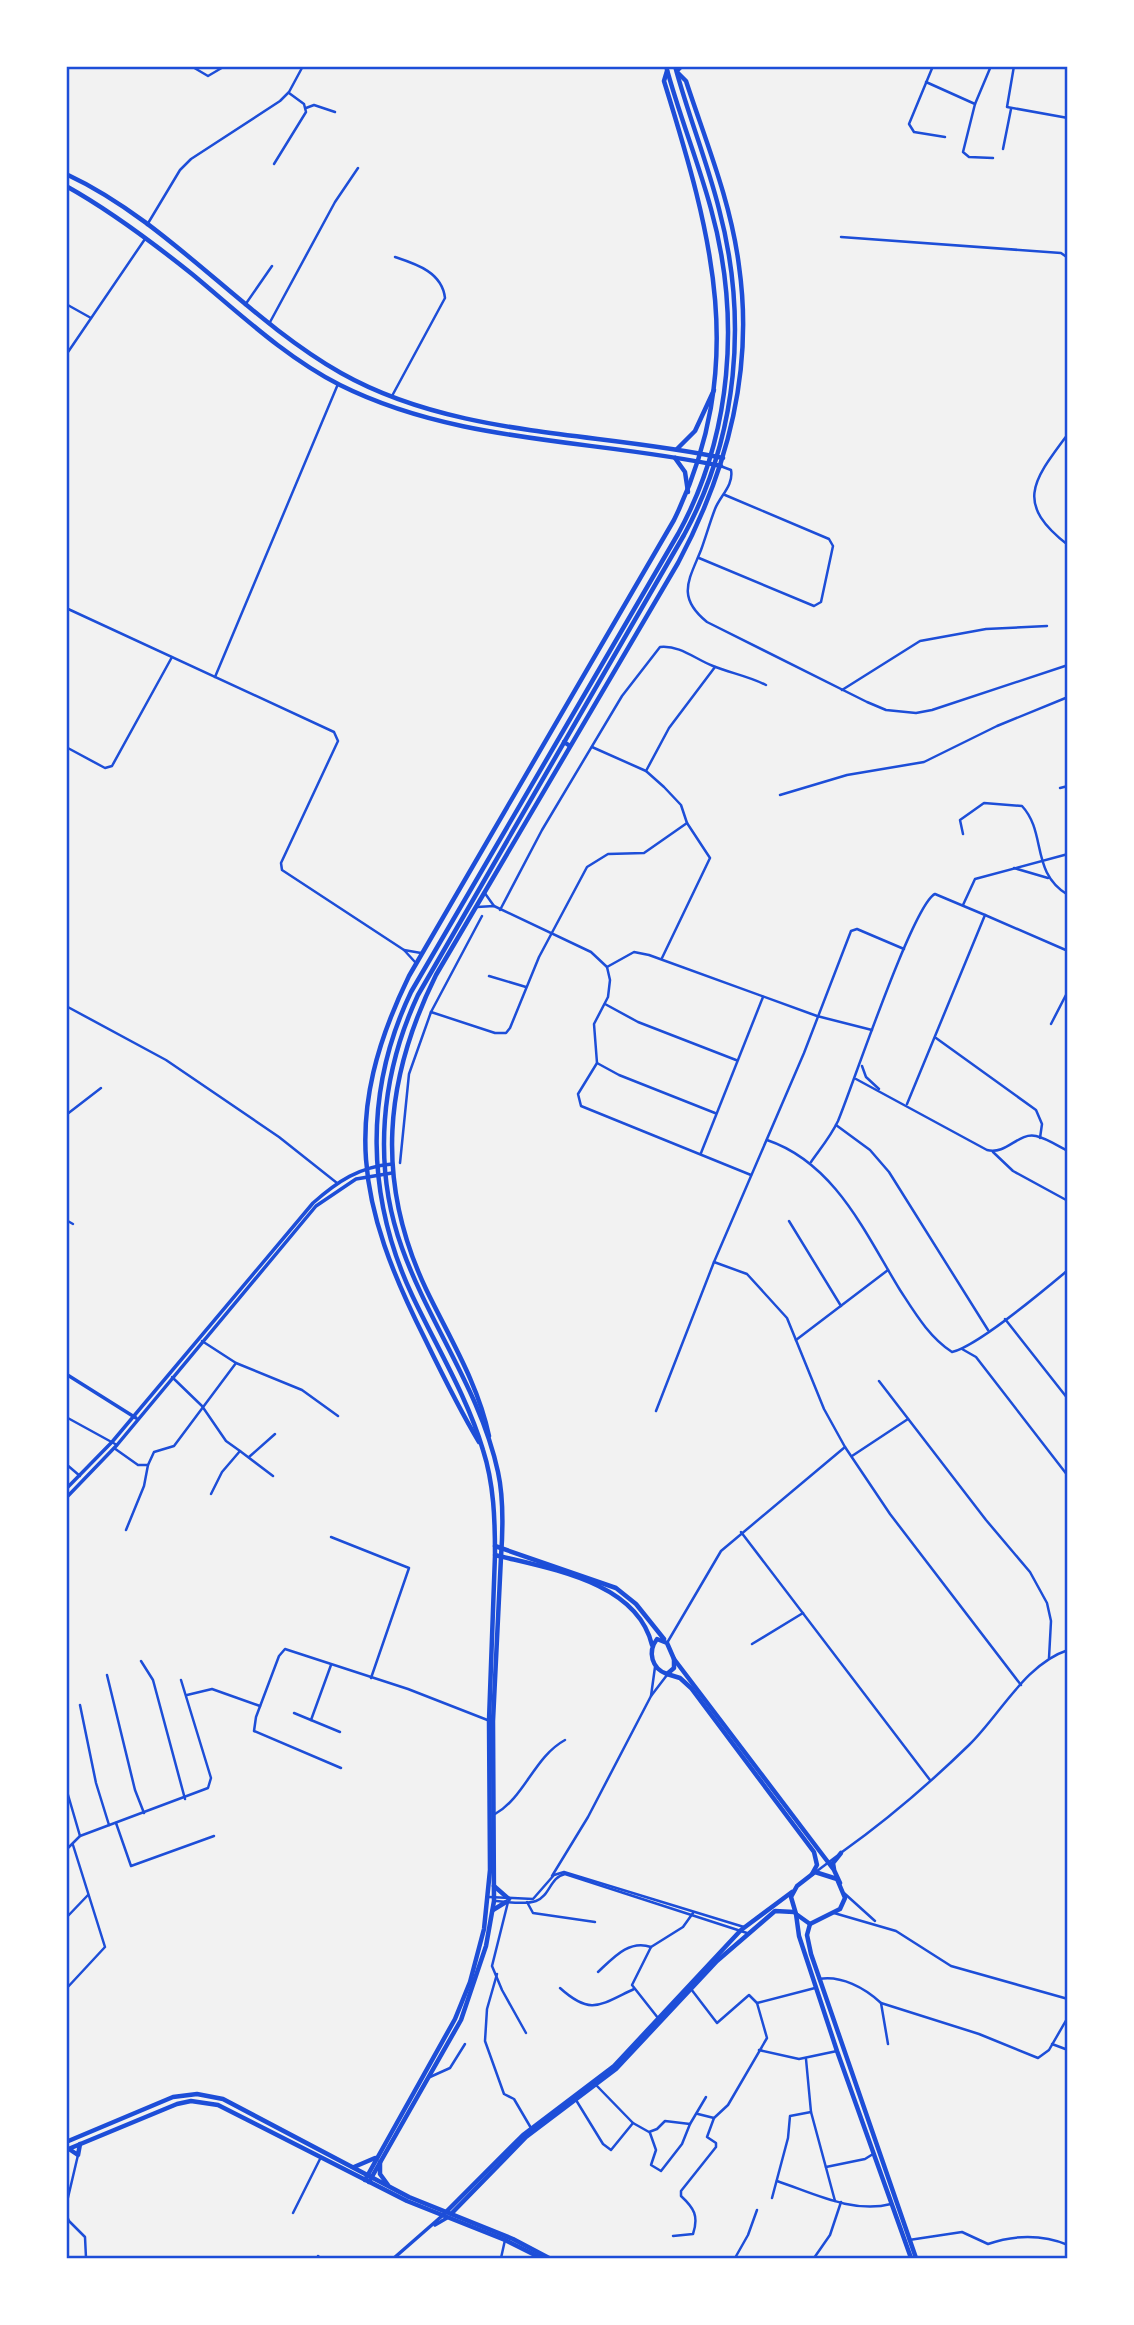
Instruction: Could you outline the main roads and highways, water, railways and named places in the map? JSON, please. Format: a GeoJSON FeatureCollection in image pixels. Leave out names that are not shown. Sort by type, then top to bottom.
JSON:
{"type":"FeatureCollection","features":[{"type":"Feature","properties":{"kind":"main road"},"geometry":{"type":"LineString","coordinates":[[492,1447],[476,1405],[410,1269],[394,1224],[384,1168],[385,1109],[394,1062],[418,995],[668,557],[707,467],[723,401],[728,353],[726,299],[714,220],[667,68]]}},
{"type":"Feature","properties":{"kind":"main road"},"geometry":{"type":"LineString","coordinates":[[483,1449],[398,1287],[380,1239],[366,1166],[366,1115],[371,1077],[391,1016],[421,953],[688,492],[699,461],[715,390],[718,320],[714,271],[703,214],[664,81],[667,68]]}},
{"type":"Feature","properties":{"kind":"main road"},"geometry":{"type":"LineString","coordinates":[[353,2167],[364,2165],[379,2156],[430,2077],[473,1991],[493,1911],[491,1721],[498,1556],[490,1478],[483,1449],[468,1409],[402,1273],[386,1227],[376,1169],[377,1108],[386,1060],[402,1011],[415,983],[556,738],[693,518],[709,481],[725,425],[735,354],[734,297],[726,241],[676,69]]}},
{"type":"Feature","properties":{"kind":"main road"},"geometry":{"type":"LineString","coordinates":[[498,1556],[502,1548],[499,1476],[483,1404],[411,1253],[401,1222],[392,1173],[395,1092],[410,1032],[436,975],[695,531],[721,466],[739,394],[743,354],[739,264],[718,177],[686,81],[676,69]]}},
{"type":"Feature","properties":{"kind":"main road"},"geometry":{"type":"LineString","coordinates":[[66,174],[117,203],[147,225],[268,324],[343,374],[392,396],[456,416],[723,458]]}},
{"type":"Feature","properties":{"kind":"main road"},"geometry":{"type":"LineString","coordinates":[[66,186],[111,212],[146,238],[271,340],[338,384],[402,412],[456,427],[721,466]]}},
{"type":"Feature","properties":{"kind":"main road"},"geometry":{"type":"LineString","coordinates":[[677,449],[695,431],[715,390]]}},
{"type":"Feature","properties":{"kind":"main road"},"geometry":{"type":"LineString","coordinates":[[402,412],[405,401]]}},
{"type":"Feature","properties":{"kind":"main road"},"geometry":{"type":"LineString","coordinates":[[674,457],[685,472],[688,492]]}},
{"type":"Feature","properties":{"kind":"main road"},"geometry":{"type":"LineString","coordinates":[[550,734],[556,738]]}},
{"type":"Feature","properties":{"kind":"main road"},"geometry":{"type":"LineString","coordinates":[[564,742],[570,746]]}},
{"type":"Feature","properties":{"kind":"main road"},"geometry":{"type":"LineString","coordinates":[[66,1489],[115,1445],[132,1416],[313,1203],[337,1183],[366,1166],[392,1164]]}},
{"type":"Feature","properties":{"kind":"main road"},"geometry":{"type":"LineString","coordinates":[[66,1498],[138,1419],[316,1206],[356,1179],[392,1173]]}},
{"type":"Feature","properties":{"kind":"main road"},"geometry":{"type":"LineString","coordinates":[[66,1374],[138,1419]]}},
{"type":"Feature","properties":{"kind":"main road"},"geometry":{"type":"LineString","coordinates":[[495,1546],[616,1588],[635,1603],[665,1641],[674,1659],[834,1870],[844,1893],[844,1903],[834,1913],[810,1924]]}},
{"type":"Feature","properties":{"kind":"main road"},"geometry":{"type":"LineString","coordinates":[[446,2215],[531,2128],[604,2074],[746,1930],[813,1873],[817,1865],[814,1852],[691,1688],[680,1678],[655,1667],[646,1624],[621,1597],[551,1570],[498,1556]]}},
{"type":"Feature","properties":{"kind":"main road"},"geometry":{"type":"LineString","coordinates":[[652,1645],[657,1639],[665,1641]]}},
{"type":"Feature","properties":{"kind":"main road"},"geometry":{"type":"LineString","coordinates":[[667,1674],[674,1668],[674,1659]]}},
{"type":"Feature","properties":{"kind":"main road"},"geometry":{"type":"LineString","coordinates":[[368,2178],[463,2001],[480,1948],[494,1886],[495,1814],[491,1721]]}},
{"type":"Feature","properties":{"kind":"main road"},"geometry":{"type":"LineString","coordinates":[[834,1870],[834,1863],[841,1853]]}},
{"type":"Feature","properties":{"kind":"main road"},"geometry":{"type":"LineString","coordinates":[[813,1873],[829,1874],[840,1883]]}},
{"type":"Feature","properties":{"kind":"main road"},"geometry":{"type":"LineString","coordinates":[[493,1911],[508,1901],[494,1886]]}},
{"type":"Feature","properties":{"kind":"main road"},"geometry":{"type":"LineString","coordinates":[[792,1892],[796,1927],[816,1988],[891,2204],[914,2259]]}},
{"type":"Feature","properties":{"kind":"main road"},"geometry":{"type":"LineString","coordinates":[[394,2259],[446,2215],[526,2137],[597,2086],[746,1930],[775,1911],[795,1913],[810,1924]]}},
{"type":"Feature","properties":{"kind":"main road"},"geometry":{"type":"LineString","coordinates":[[810,1924],[808,1947],[914,2259]]}},
{"type":"Feature","properties":{"kind":"main road"},"geometry":{"type":"LineString","coordinates":[[66,2142],[173,2097],[197,2094],[234,2103],[353,2167],[368,2178],[549,2259]]}},
{"type":"Feature","properties":{"kind":"main road"},"geometry":{"type":"LineString","coordinates":[[68,2149],[177,2104],[191,2101],[229,2109],[321,2157],[541,2259]]}},
{"type":"Feature","properties":{"kind":"main road"},"geometry":{"type":"LineString","coordinates":[[68,2149],[78,2155],[80,2144]]}},
{"type":"Feature","properties":{"kind":"main road"},"geometry":{"type":"LineString","coordinates":[[379,2156],[380,2174],[391,2188]]}}]}
